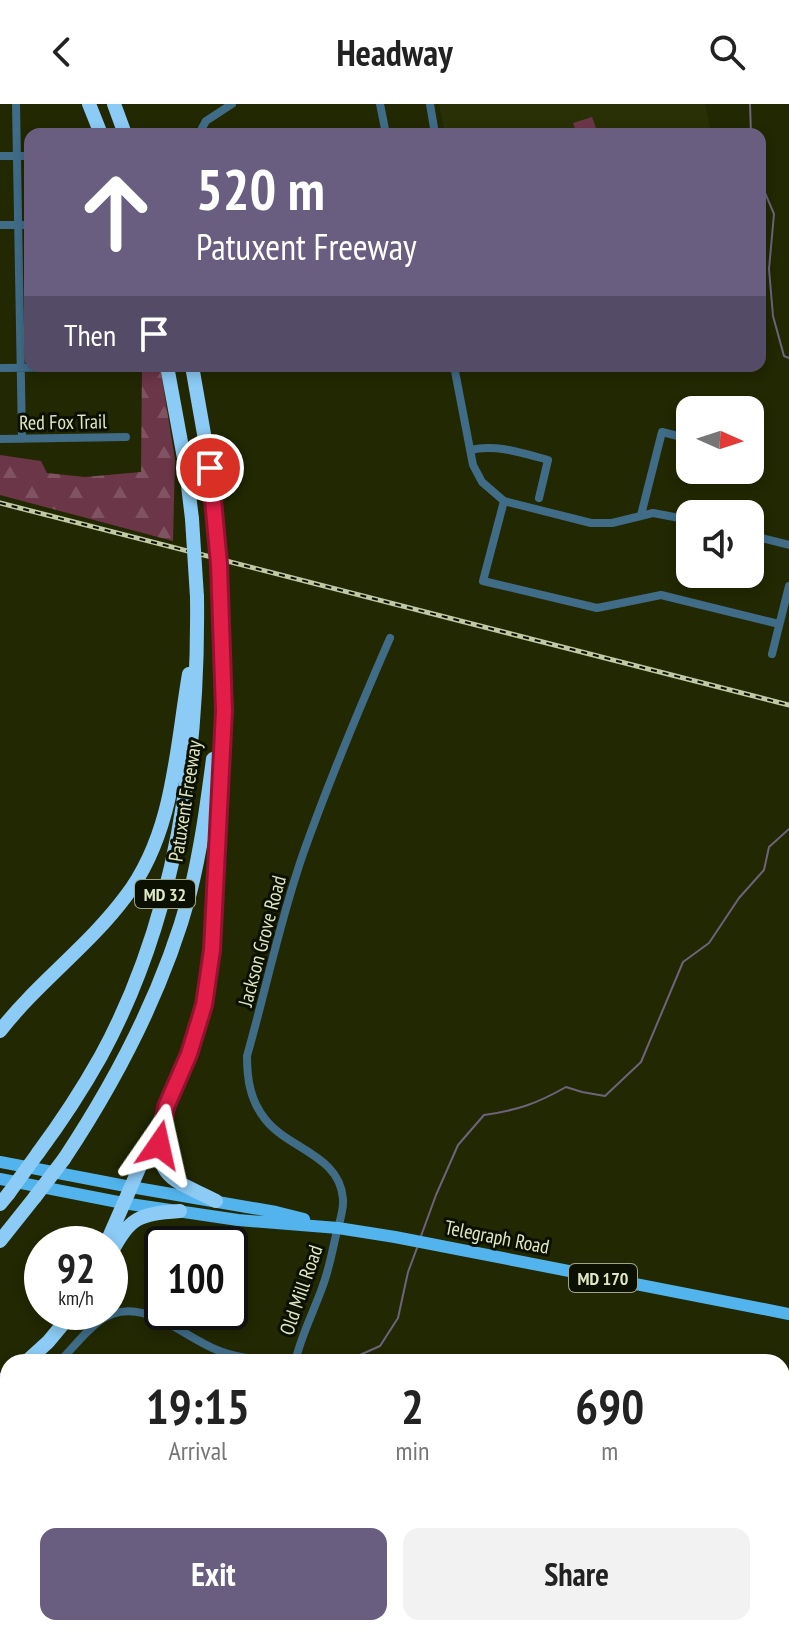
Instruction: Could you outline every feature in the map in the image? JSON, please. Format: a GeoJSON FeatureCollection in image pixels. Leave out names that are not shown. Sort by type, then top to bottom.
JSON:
{"type":"FeatureCollection","features":[{"type":"Feature","properties":{"kind":"highway"},"geometry":{"type":"LineString","coordinates":[[89,104],[99,128]]}},
{"type":"Feature","properties":{"kind":"highway"},"geometry":{"type":"LineString","coordinates":[[114,104],[123,128]]}},
{"type":"Feature","properties":{"kind":"highway","name":"Patuxent Freeway"},"geometry":{"type":"LineString","coordinates":[[5,1198],[84,1085],[121,1016],[151,941],[177,841],[190,757],[197,602],[186,469],[168,372]]}},
{"type":"Feature","properties":{"kind":"highway","name":"Patuxent Freeway"},"geometry":{"type":"LineString","coordinates":[[0,1241],[64,1159],[123,1064],[160,984],[177,936],[197,861],[208,801],[218,711],[221,603],[210,468],[193,372]]}},
{"type":"Feature","properties":{"kind":"highway"},"geometry":{"type":"LineString","coordinates":[[0,1031],[120,904],[139,877],[156,843],[171,786],[197,602]]}},
{"type":"Feature","properties":{"kind":"highway"},"geometry":{"type":"LineString","coordinates":[[113,1226],[189,1054],[208,987],[224,711],[221,633]]}},
{"type":"Feature","properties":{"kind":"highway"},"geometry":{"type":"LineString","coordinates":[[166,1107],[159,1145],[162,1165],[178,1183],[216,1201]]}},
{"type":"Feature","properties":{"kind":"highway"},"geometry":{"type":"LineString","coordinates":[[128,1228],[135,1221],[154,1213],[180,1211]]}},
{"type":"Feature","properties":{"kind":"highway"},"geometry":{"type":"LineString","coordinates":[[35,1354],[58,1330]]}},
{"type":"Feature","properties":{"kind":"main road","name":"Telegraph Road"},"geometry":{"type":"LineString","coordinates":[[0,1162],[276,1212],[338,1228]]}},
{"type":"Feature","properties":{"kind":"main road","name":"Telegraph Road"},"geometry":{"type":"LineString","coordinates":[[0,1179],[123,1203],[238,1220],[338,1228],[395,1237],[789,1314]]}},
{"type":"Feature","properties":{"kind":"street"},"geometry":{"type":"LineString","coordinates":[[16,104],[22,439]]}},
{"type":"Feature","properties":{"kind":"street"},"geometry":{"type":"LineString","coordinates":[[202,128],[206,121],[232,104]]}},
{"type":"Feature","properties":{"kind":"street"},"geometry":{"type":"LineString","coordinates":[[380,104],[385,128]]}},
{"type":"Feature","properties":{"kind":"street"},"geometry":{"type":"LineString","coordinates":[[430,104],[434,128]]}},
{"type":"Feature","properties":{"kind":"street"},"geometry":{"type":"LineString","coordinates":[[0,156],[24,156]]}},
{"type":"Feature","properties":{"kind":"street"},"geometry":{"type":"LineString","coordinates":[[0,225],[24,225]]}},
{"type":"Feature","properties":{"kind":"street"},"geometry":{"type":"LineString","coordinates":[[19,296],[24,296]]}},
{"type":"Feature","properties":{"kind":"street"},"geometry":{"type":"LineString","coordinates":[[0,368],[24,368]]}},
{"type":"Feature","properties":{"kind":"street"},"geometry":{"type":"LineString","coordinates":[[455,372],[473,465],[482,482],[504,501],[591,523],[612,523],[653,513],[676,517]]}},
{"type":"Feature","properties":{"kind":"street"},"geometry":{"type":"LineString","coordinates":[[641,515],[662,432],[676,436]]}},
{"type":"Feature","properties":{"kind":"street","name":"Red Fox Trail"},"geometry":{"type":"LineString","coordinates":[[0,439],[126,437]]}},
{"type":"Feature","properties":{"kind":"street"},"geometry":{"type":"LineString","coordinates":[[470,450],[498,447],[548,460],[539,498]]}},
{"type":"Feature","properties":{"kind":"street"},"geometry":{"type":"LineString","coordinates":[[504,501],[483,581],[589,608],[612,607],[661,595],[779,624]]}},
{"type":"Feature","properties":{"kind":"street"},"geometry":{"type":"LineString","coordinates":[[764,539],[789,545]]}},
{"type":"Feature","properties":{"kind":"street"},"geometry":{"type":"LineString","coordinates":[[772,654],[789,586]]}},
{"type":"Feature","properties":{"kind":"street","name":"Jackson Grove Road"},"geometry":{"type":"LineString","coordinates":[[338,1228],[343,1206],[338,1180],[325,1163],[266,1121],[251,1093],[247,1056],[286,907],[303,855],[345,740],[390,638]]}},
{"type":"Feature","properties":{"kind":"street","name":"Old Mill Road"},"geometry":{"type":"LineString","coordinates":[[297,1354],[323,1285],[338,1228]]}},
{"type":"Feature","properties":{"kind":"street"},"geometry":{"type":"LineString","coordinates":[[67,1354],[99,1321],[114,1313],[130,1311],[154,1316],[228,1354]]}},
{"type":"Feature","properties":{"kind":"shaded area"},"geometry":{"type":"Polygon","coordinates":[[[439,104],[705,104],[710,127],[709,128],[444,128],[439,104]]]}},
{"type":"Feature","properties":{"kind":"green space"},"geometry":{"type":"Polygon","coordinates":[[[592,117],[596,128],[575,128],[573,123],[592,117]]]}},
{"type":"Feature","properties":{"kind":"green space"},"geometry":{"type":"Polygon","coordinates":[[[142,372],[161,372],[175,460],[173,541],[0,495],[0,455],[41,461],[47,473],[85,477],[141,472],[142,372]]]}},
{"type":"Feature","properties":{"kind":"waterway"},"geometry":{"type":"LineString","coordinates":[[750,104],[751,128]]}},
{"type":"Feature","properties":{"kind":"waterway"},"geometry":{"type":"LineString","coordinates":[[766,195],[774,214],[769,269],[773,316],[784,356],[789,358]]}},
{"type":"Feature","properties":{"kind":"waterway"},"geometry":{"type":"LineString","coordinates":[[421,1236],[458,1145],[484,1115],[526,1106],[566,1087],[605,1096],[641,1062],[683,962],[709,943],[739,898],[764,870],[769,847],[789,829]]}},
{"type":"Feature","properties":{"kind":"waterway"},"geometry":{"type":"LineString","coordinates":[[362,1354],[380,1346],[398,1318],[417,1248]]}},
{"type":"Feature","properties":{"kind":"railway"},"geometry":{"type":"LineString","coordinates":[[0,503],[789,705]]}},
{"type":"Feature","properties":{"kind":"route"},"geometry":{"type":"LineString","coordinates":[[159,1145],[166,1107],[189,1054],[204,1005],[212,950],[224,711],[219,564],[210,468]]}}]}
